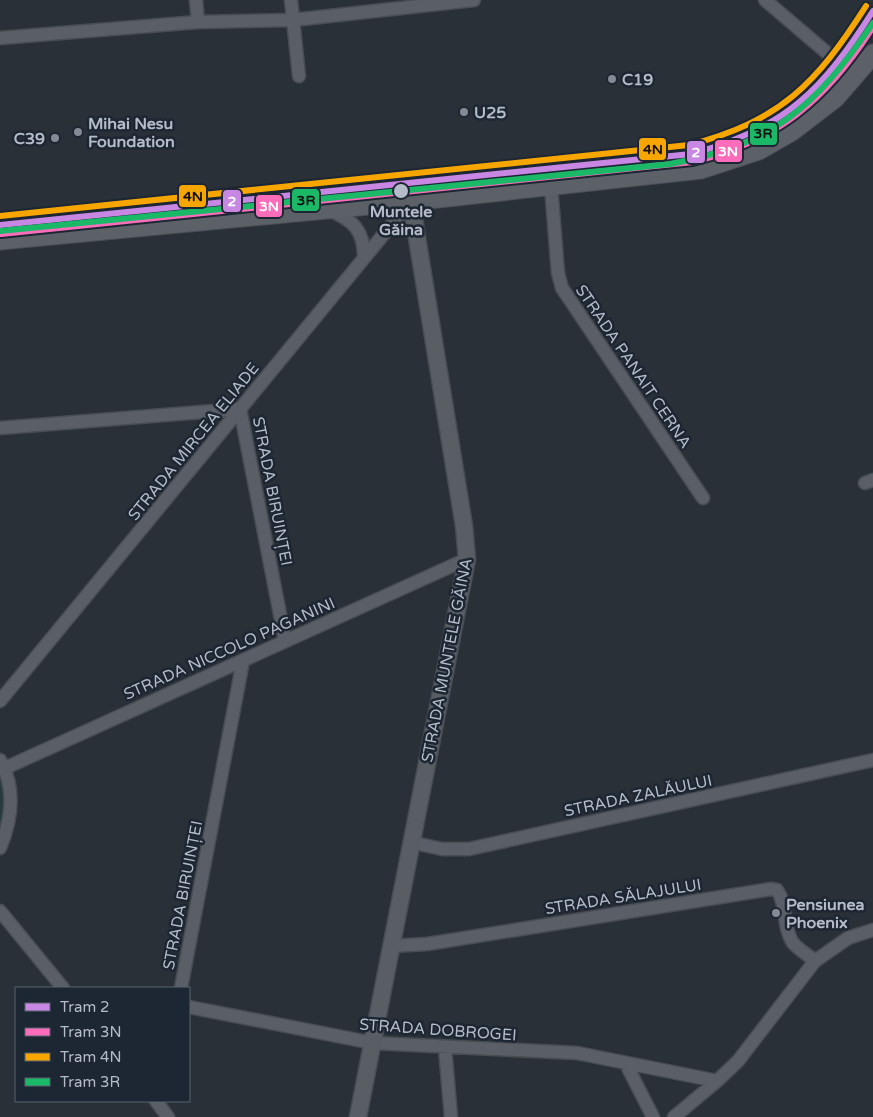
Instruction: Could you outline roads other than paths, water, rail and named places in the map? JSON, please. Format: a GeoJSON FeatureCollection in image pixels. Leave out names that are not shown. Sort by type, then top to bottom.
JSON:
{"type":"FeatureCollection","features":[{"type":"Feature","properties":{"kind":"main road"},"geometry":{"type":"LineString","coordinates":[[0,240],[411,201],[681,172],[721,164],[770,145],[804,123],[835,98],[871,61]]}},
{"type":"Feature","properties":{"kind":"street"},"geometry":{"type":"LineString","coordinates":[[196,0],[198,22]]}},
{"type":"Feature","properties":{"kind":"street"},"geometry":{"type":"LineString","coordinates":[[292,0],[299,76]]}},
{"type":"Feature","properties":{"kind":"street"},"geometry":{"type":"LineString","coordinates":[[0,38],[198,22],[293,20],[474,0]]}},
{"type":"Feature","properties":{"kind":"street"},"geometry":{"type":"LineString","coordinates":[[765,0],[826,52],[832,60]]}},
{"type":"Feature","properties":{"kind":"street","name":"STRADA PANAIT CERNA"},"geometry":{"type":"LineString","coordinates":[[551,186],[558,273],[562,288],[703,498]]}},
{"type":"Feature","properties":{"kind":"street","name":"STRADA MIRCEA ELIADE"},"geometry":{"type":"LineString","coordinates":[[0,702],[411,201]]}},
{"type":"Feature","properties":{"kind":"street","name":"STRADA MUNTELE GĂINA"},"geometry":{"type":"LineString","coordinates":[[358,1117],[410,842],[467,559],[464,526],[411,201]]}},
{"type":"Feature","properties":{"kind":"street"},"geometry":{"type":"LineString","coordinates":[[327,209],[347,218],[356,228],[362,236],[364,257]]}},
{"type":"Feature","properties":{"kind":"street","name":"STRADA BIRUINȚEI"},"geometry":{"type":"LineString","coordinates":[[0,428],[240,408],[285,640]]}},
{"type":"Feature","properties":{"kind":"street","name":"STRADA NICCOLO PAGANINI"},"geometry":{"type":"LineString","coordinates":[[2,764],[243,660],[467,559]]}},
{"type":"Feature","properties":{"kind":"street","name":"STRADA BIRUINȚEI"},"geometry":{"type":"LineString","coordinates":[[181,987],[243,660]]}},
{"type":"Feature","properties":{"kind":"street","name":"STRADA ZALĂULUI"},"geometry":{"type":"LineString","coordinates":[[410,842],[442,849],[468,849],[873,760]]}},
{"type":"Feature","properties":{"kind":"street"},"geometry":{"type":"LineString","coordinates":[[0,848],[8,828],[12,802],[2,764]]}},
{"type":"Feature","properties":{"kind":"street","name":"STRADA SĂLAJULUI"},"geometry":{"type":"LineString","coordinates":[[391,946],[427,944],[770,889],[777,890],[782,897],[788,931],[793,943],[814,960]]}},
{"type":"Feature","properties":{"kind":"street"},"geometry":{"type":"LineString","coordinates":[[0,911],[63,987]]}},
{"type":"Feature","properties":{"kind":"street"},"geometry":{"type":"LineString","coordinates":[[674,1117],[738,1061],[814,960],[848,938],[873,930]]}},
{"type":"Feature","properties":{"kind":"street","name":"STRADA DOBROGEI"},"geometry":{"type":"LineString","coordinates":[[190,1007],[373,1043],[577,1053],[717,1081]]}},
{"type":"Feature","properties":{"kind":"street"},"geometry":{"type":"LineString","coordinates":[[446,1048],[451,1117]]}},
{"type":"Feature","properties":{"kind":"street"},"geometry":{"type":"LineString","coordinates":[[626,1064],[653,1117]]}},
{"type":"Feature","properties":{"kind":"street"},"geometry":{"type":"LineString","coordinates":[[158,1102],[168,1117]]}},
{"type":"Feature","properties":{"kind":"tram line","name":"4N"},"geometry":{"type":"LineString","coordinates":[[0,216],[689,145],[748,124],[772,111],[793,96],[830,57],[866,6]]}},
{"type":"Feature","properties":{"kind":"tram line","name":"2"},"geometry":{"type":"LineString","coordinates":[[0,225],[691,154],[724,144],[752,132],[776,119],[798,103],[818,85],[836,64],[873,11]]}},
{"type":"Feature","properties":{"kind":"tram line","name":"3R"},"geometry":{"type":"LineString","coordinates":[[0,231],[670,164],[706,156],[737,146],[764,133],[788,118],[810,100],[831,78],[852,53],[873,23]]}},
{"type":"Feature","properties":{"kind":"tram line","name":"3N"},"geometry":{"type":"LineString","coordinates":[[1,234],[693,162],[750,142],[775,129],[797,114],[837,76],[856,53],[873,27]]}},
{"type":"Feature","properties":{"kind":"place","name":"C19"},"geometry":{"type":"Point","coordinates":[612,79]}},
{"type":"Feature","properties":{"kind":"place","name":"U25"},"geometry":{"type":"Point","coordinates":[464,112]}},
{"type":"Feature","properties":{"kind":"place","name":"Mihai Nesu Foundation"},"geometry":{"type":"Point","coordinates":[78,132]}},
{"type":"Feature","properties":{"kind":"place","name":"C39"},"geometry":{"type":"Point","coordinates":[55,138]}},
{"type":"Feature","properties":{"kind":"place","name":"Muntele Găina"},"geometry":{"type":"Point","coordinates":[401,191]}},
{"type":"Feature","properties":{"kind":"place","name":"Pensiunea Phoenix"},"geometry":{"type":"Point","coordinates":[776,913]}}]}
